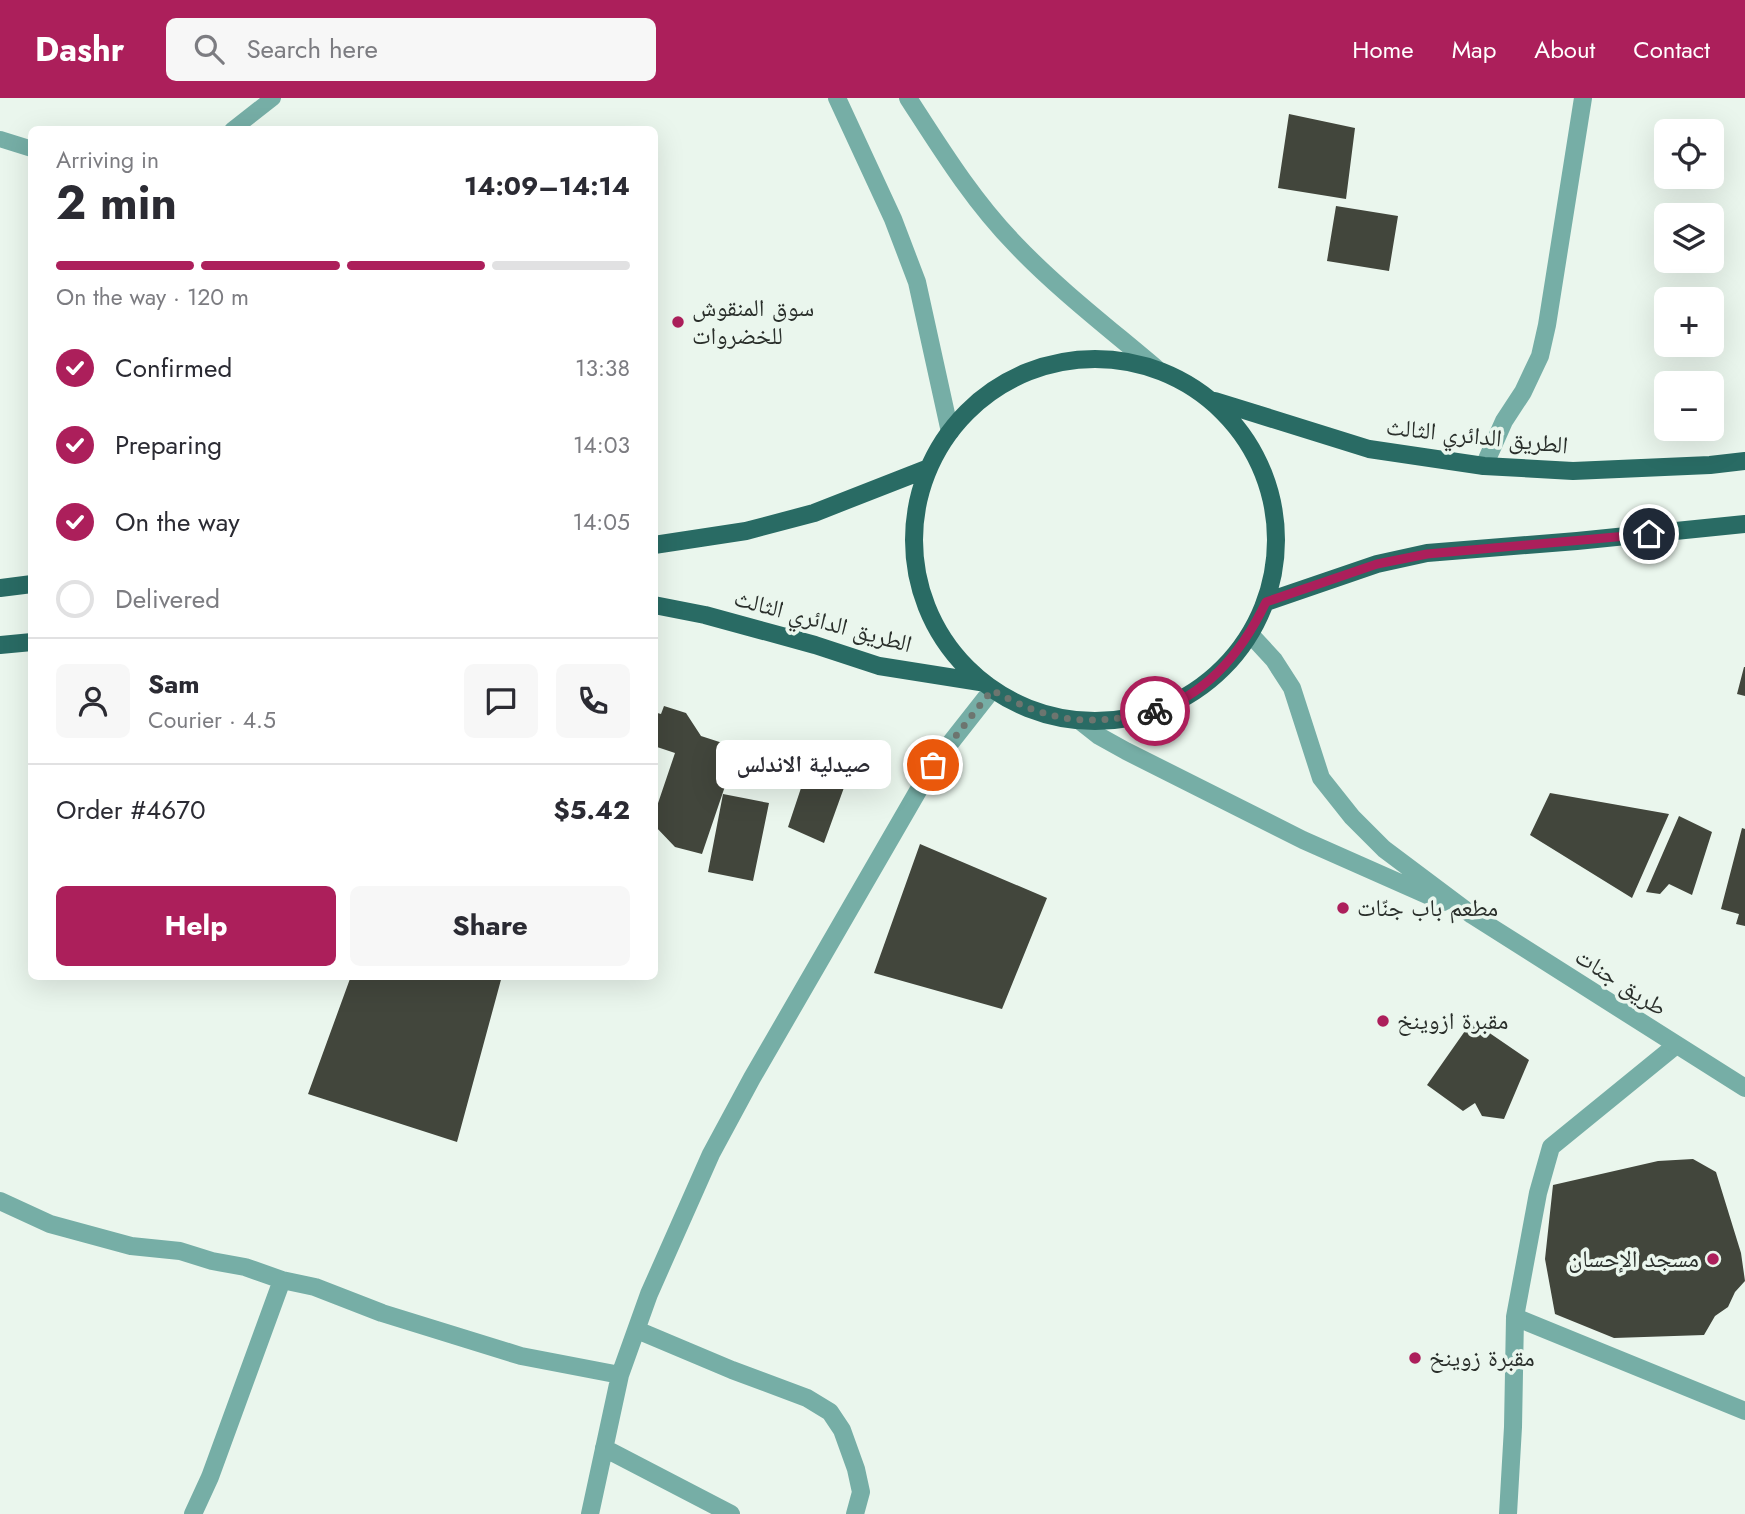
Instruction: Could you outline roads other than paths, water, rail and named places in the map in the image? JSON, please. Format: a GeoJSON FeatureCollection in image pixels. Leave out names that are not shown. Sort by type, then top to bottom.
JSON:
{"type":"FeatureCollection","features":[{"type":"Feature","properties":{"kind":"main road"},"geometry":{"type":"LineString","coordinates":[[1112,359],[1157,369],[1186,382],[1212,400],[1242,432],[1264,471],[1276,514],[1276,558],[1266,602],[1250,634],[1226,666],[1195,691],[1159,709],[1121,720],[1080,721],[1049,716],[1019,705],[986,686],[948,646],[936,628],[923,597],[915,566],[914,532],[918,499],[929,468],[950,432],[982,399],[1021,374],[1066,361],[1112,359]]}},
{"type":"Feature","properties":{"kind":"main road","name":"الطريق الدائري الثالث"},"geometry":{"type":"LineString","coordinates":[[1212,400],[1370,449],[1484,466],[1573,471],[1745,461]]}},
{"type":"Feature","properties":{"kind":"main road"},"geometry":{"type":"LineString","coordinates":[[658,544],[746,531],[814,513],[929,468]]}},
{"type":"Feature","properties":{"kind":"main road"},"geometry":{"type":"LineString","coordinates":[[1266,602],[1377,564],[1427,554],[1745,524]]}},
{"type":"Feature","properties":{"kind":"main road"},"geometry":{"type":"LineString","coordinates":[[0,588],[28,584]]}},
{"type":"Feature","properties":{"kind":"main road","name":"الطريق الدائري الثالث"},"geometry":{"type":"LineString","coordinates":[[658,606],[705,615],[816,645],[879,666],[986,686]]}},
{"type":"Feature","properties":{"kind":"main road"},"geometry":{"type":"LineString","coordinates":[[0,645],[28,642]]}},
{"type":"Feature","properties":{"kind":"street"},"geometry":{"type":"LineString","coordinates":[[837,98],[893,219],[917,282],[950,432]]}},
{"type":"Feature","properties":{"kind":"street"},"geometry":{"type":"LineString","coordinates":[[908,98],[963,182],[1016,245],[1157,369]]}},
{"type":"Feature","properties":{"kind":"street"},"geometry":{"type":"LineString","coordinates":[[1484,466],[1504,421],[1523,392],[1540,356],[1582,98]]}},
{"type":"Feature","properties":{"kind":"street"},"geometry":{"type":"LineString","coordinates":[[1250,634],[1274,660],[1292,688],[1321,778],[1334,795],[1384,849],[1472,915]]}},
{"type":"Feature","properties":{"kind":"street"},"geometry":{"type":"LineString","coordinates":[[590,1514],[620,1376],[649,1294],[711,1154],[751,1078],[933,765],[986,686]]}},
{"type":"Feature","properties":{"kind":"street"},"geometry":{"type":"LineString","coordinates":[[1080,721],[1099,736],[1126,751],[1303,841],[1472,915]]}},
{"type":"Feature","properties":{"kind":"street","name":"طريق جنات"},"geometry":{"type":"LineString","coordinates":[[1472,915],[1745,1088]]}},
{"type":"Feature","properties":{"kind":"street"},"geometry":{"type":"LineString","coordinates":[[1508,1514],[1515,1317],[1538,1193],[1552,1147],[1675,1046]]}},
{"type":"Feature","properties":{"kind":"street"},"geometry":{"type":"LineString","coordinates":[[0,1201],[50,1224],[131,1245],[180,1251],[212,1262],[245,1266],[282,1280],[315,1287],[382,1313],[521,1356],[620,1376]]}},
{"type":"Feature","properties":{"kind":"street"},"geometry":{"type":"LineString","coordinates":[[193,1514],[210,1477],[282,1280]]}},
{"type":"Feature","properties":{"kind":"street"},"geometry":{"type":"LineString","coordinates":[[1515,1317],[1745,1411]]}},
{"type":"Feature","properties":{"kind":"street"},"geometry":{"type":"LineString","coordinates":[[637,1330],[807,1398],[830,1412],[842,1430],[856,1469],[861,1492],[855,1514]]}},
{"type":"Feature","properties":{"kind":"street"},"geometry":{"type":"LineString","coordinates":[[604,1448],[731,1514]]}},
{"type":"Feature","properties":{"kind":"lane"},"geometry":{"type":"LineString","coordinates":[[237,126],[274,98]]}},
{"type":"Feature","properties":{"kind":"lane"},"geometry":{"type":"LineString","coordinates":[[0,139],[28,148]]}},
{"type":"Feature","properties":{"kind":"place","name":"سوق المنقوش للخضروات"},"geometry":{"type":"Point","coordinates":[678,322]}},
{"type":"Feature","properties":{"kind":"place","name":"صيدلية الاندلس"},"geometry":{"type":"Point","coordinates":[933,765]}},
{"type":"Feature","properties":{"kind":"place","name":"مطعم باب جنّات"},"geometry":{"type":"Point","coordinates":[1343,908]}},
{"type":"Feature","properties":{"kind":"place","name":"مقبرة ازوينخ"},"geometry":{"type":"Point","coordinates":[1383,1021]}},
{"type":"Feature","properties":{"kind":"place","name":"مسجد الإحسان"},"geometry":{"type":"Point","coordinates":[1713,1259]}},
{"type":"Feature","properties":{"kind":"place","name":"مقبرة زوينخ"},"geometry":{"type":"Point","coordinates":[1415,1358]}}]}
